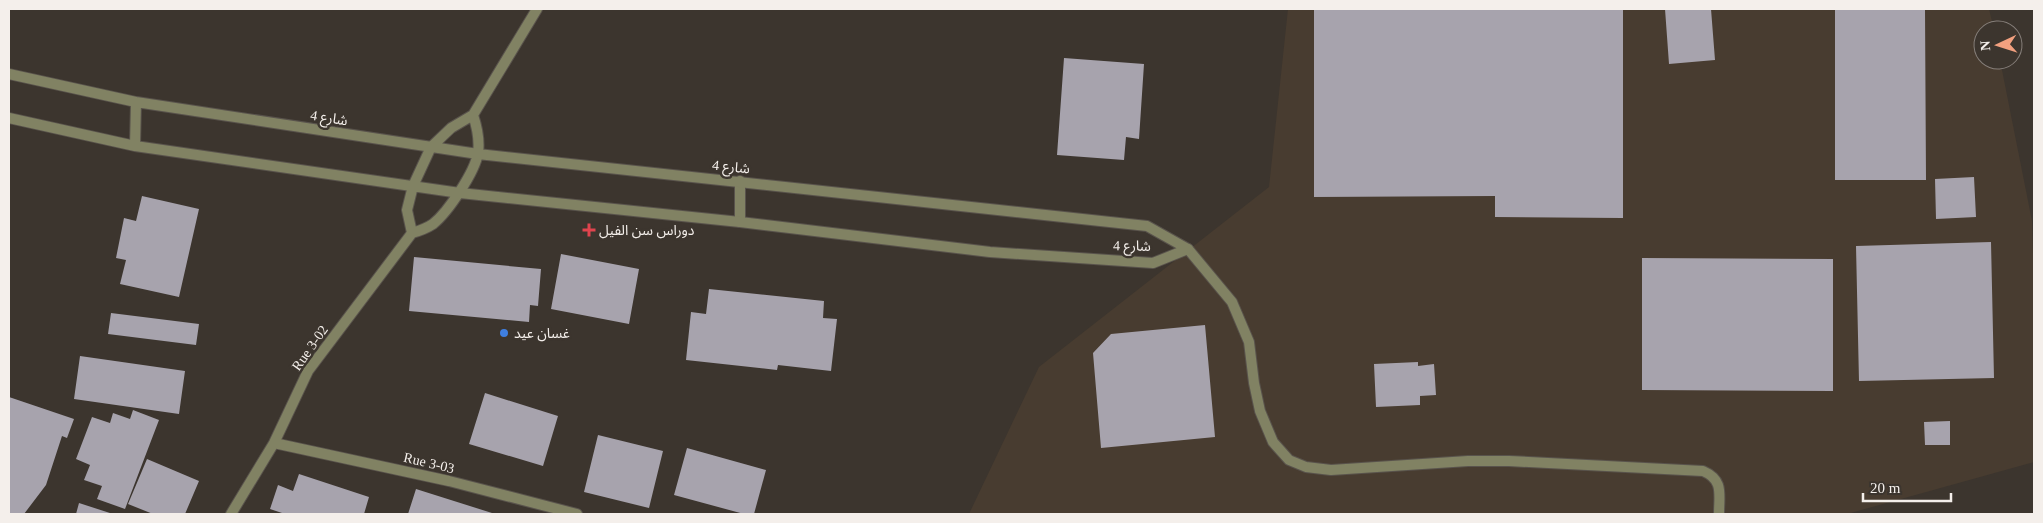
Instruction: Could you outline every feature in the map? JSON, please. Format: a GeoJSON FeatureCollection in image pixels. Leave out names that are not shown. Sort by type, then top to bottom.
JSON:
{"type":"FeatureCollection","features":[{"type":"Feature","properties":{"kind":"street"},"geometry":{"type":"LineString","coordinates":[[473,115],[478,134],[478,154],[460,193],[434,223],[421,231],[412,233],[407,210],[413,186],[431,147],[451,128],[473,115],[537,9]]}},
{"type":"Feature","properties":{"kind":"street","name":"شارع 4"},"geometry":{"type":"LineString","coordinates":[[9,74],[136,102],[478,154],[1147,226],[1188,249]]}},
{"type":"Feature","properties":{"kind":"street"},"geometry":{"type":"LineString","coordinates":[[135,146],[136,102]]}},
{"type":"Feature","properties":{"kind":"street","name":"شارع 4"},"geometry":{"type":"LineString","coordinates":[[9,118],[135,146],[460,193],[740,222],[990,252],[1153,263],[1188,249]]}},
{"type":"Feature","properties":{"kind":"street"},"geometry":{"type":"LineString","coordinates":[[740,181],[740,222]]}},
{"type":"Feature","properties":{"kind":"street","name":"Rue 3-02"},"geometry":{"type":"LineString","coordinates":[[232,514],[274,443],[308,371],[412,233]]}},
{"type":"Feature","properties":{"kind":"street"},"geometry":{"type":"LineString","coordinates":[[1188,249],[1232,302],[1249,342],[1254,383],[1260,411],[1273,442],[1289,460],[1306,467],[1331,470],[1468,461],[1509,461],[1703,471],[1713,476],[1719,486],[1719,514]]}},
{"type":"Feature","properties":{"kind":"street","name":"Rue 3-03"},"geometry":{"type":"LineString","coordinates":[[274,443],[449,481],[577,514]]}},
{"type":"Feature","properties":{"kind":"shaded area"},"geometry":{"type":"Polygon","coordinates":[[[1288,9],[1989,9],[1992,20],[1973,20],[1973,70],[2002,70],[2032,221],[2034,462],[1847,514],[969,514],[1039,367],[1269,187],[1288,9]]]}},
{"type":"Feature","properties":{"kind":"building"},"geometry":{"type":"Polygon","coordinates":[[[1314,9],[1623,9],[1623,218],[1495,217],[1495,196],[1314,197],[1314,9]]]}},
{"type":"Feature","properties":{"kind":"building"},"geometry":{"type":"Polygon","coordinates":[[[1665,9],[1711,9],[1715,60],[1669,64],[1665,9]]]}},
{"type":"Feature","properties":{"kind":"building"},"geometry":{"type":"Polygon","coordinates":[[[1835,9],[1925,9],[1926,180],[1835,180],[1835,9]]]}},
{"type":"Feature","properties":{"kind":"building"},"geometry":{"type":"Polygon","coordinates":[[[1064,58],[1144,64],[1139,139],[1126,137],[1124,160],[1057,155],[1064,58]]]}},
{"type":"Feature","properties":{"kind":"building"},"geometry":{"type":"Polygon","coordinates":[[[1974,177],[1976,217],[1936,219],[1935,179],[1974,177]]]}},
{"type":"Feature","properties":{"kind":"building"},"geometry":{"type":"Polygon","coordinates":[[[142,196],[199,209],[179,297],[120,284],[126,260],[116,258],[124,218],[136,221],[142,196]]]}},
{"type":"Feature","properties":{"kind":"building"},"geometry":{"type":"Polygon","coordinates":[[[1991,242],[1994,378],[1859,381],[1856,246],[1991,242]]]}},
{"type":"Feature","properties":{"kind":"building"},"geometry":{"type":"Polygon","coordinates":[[[561,254],[639,269],[629,324],[551,309],[561,254]]]}},
{"type":"Feature","properties":{"kind":"building"},"geometry":{"type":"Polygon","coordinates":[[[414,257],[541,269],[538,306],[530,305],[529,322],[409,311],[414,257]]]}},
{"type":"Feature","properties":{"kind":"building"},"geometry":{"type":"Polygon","coordinates":[[[1642,258],[1833,259],[1833,391],[1642,390],[1642,258]]]}},
{"type":"Feature","properties":{"kind":"building"},"geometry":{"type":"Polygon","coordinates":[[[709,289],[824,301],[823,318],[837,319],[831,371],[778,365],[777,370],[686,360],[691,312],[706,314],[709,289]]]}},
{"type":"Feature","properties":{"kind":"building"},"geometry":{"type":"Polygon","coordinates":[[[111,313],[199,324],[196,345],[108,334],[111,313]]]}},
{"type":"Feature","properties":{"kind":"building"},"geometry":{"type":"Polygon","coordinates":[[[1205,325],[1215,437],[1101,448],[1093,353],[1111,334],[1205,325]]]}},
{"type":"Feature","properties":{"kind":"building"},"geometry":{"type":"Polygon","coordinates":[[[80,356],[185,371],[179,414],[74,399],[80,356]]]}},
{"type":"Feature","properties":{"kind":"building"},"geometry":{"type":"Polygon","coordinates":[[[1418,362],[1418,366],[1434,364],[1436,395],[1420,396],[1420,405],[1376,407],[1374,364],[1418,362]]]}},
{"type":"Feature","properties":{"kind":"building"},"geometry":{"type":"Polygon","coordinates":[[[485,393],[558,416],[543,466],[469,444],[485,393]]]}},
{"type":"Feature","properties":{"kind":"building"},"geometry":{"type":"Polygon","coordinates":[[[9,397],[74,419],[67,438],[62,436],[46,485],[24,514],[9,514],[9,397]]]}},
{"type":"Feature","properties":{"kind":"building"},"geometry":{"type":"Polygon","coordinates":[[[133,410],[159,420],[125,509],[97,499],[102,486],[84,480],[90,465],[76,459],[92,417],[110,423],[113,413],[130,419],[133,410]]]}},
{"type":"Feature","properties":{"kind":"building"},"geometry":{"type":"Polygon","coordinates":[[[1950,421],[1950,445],[1925,445],[1924,422],[1950,421]]]}},
{"type":"Feature","properties":{"kind":"building"},"geometry":{"type":"Polygon","coordinates":[[[598,435],[663,451],[649,508],[584,492],[598,435]]]}},
{"type":"Feature","properties":{"kind":"building"},"geometry":{"type":"Polygon","coordinates":[[[687,448],[766,470],[754,514],[744,514],[674,495],[687,448]]]}},
{"type":"Feature","properties":{"kind":"building"},"geometry":{"type":"Polygon","coordinates":[[[147,459],[199,481],[185,514],[153,514],[128,504],[147,459]]]}},
{"type":"Feature","properties":{"kind":"building"},"geometry":{"type":"Polygon","coordinates":[[[299,474],[369,497],[364,514],[282,514],[270,509],[278,485],[293,491],[299,474]]]}},
{"type":"Feature","properties":{"kind":"building"},"geometry":{"type":"Polygon","coordinates":[[[416,489],[492,513],[492,514],[408,514],[416,489]]]}},
{"type":"Feature","properties":{"kind":"building"},"geometry":{"type":"Polygon","coordinates":[[[79,503],[113,514],[76,514],[79,503]]]}},
{"type":"Feature","properties":{"kind":"place","name":"دوراس سن الفيل"},"geometry":{"type":"Point","coordinates":[589,230]}},
{"type":"Feature","properties":{"kind":"place","name":"غسان عيد"},"geometry":{"type":"Point","coordinates":[504,333]}}]}
